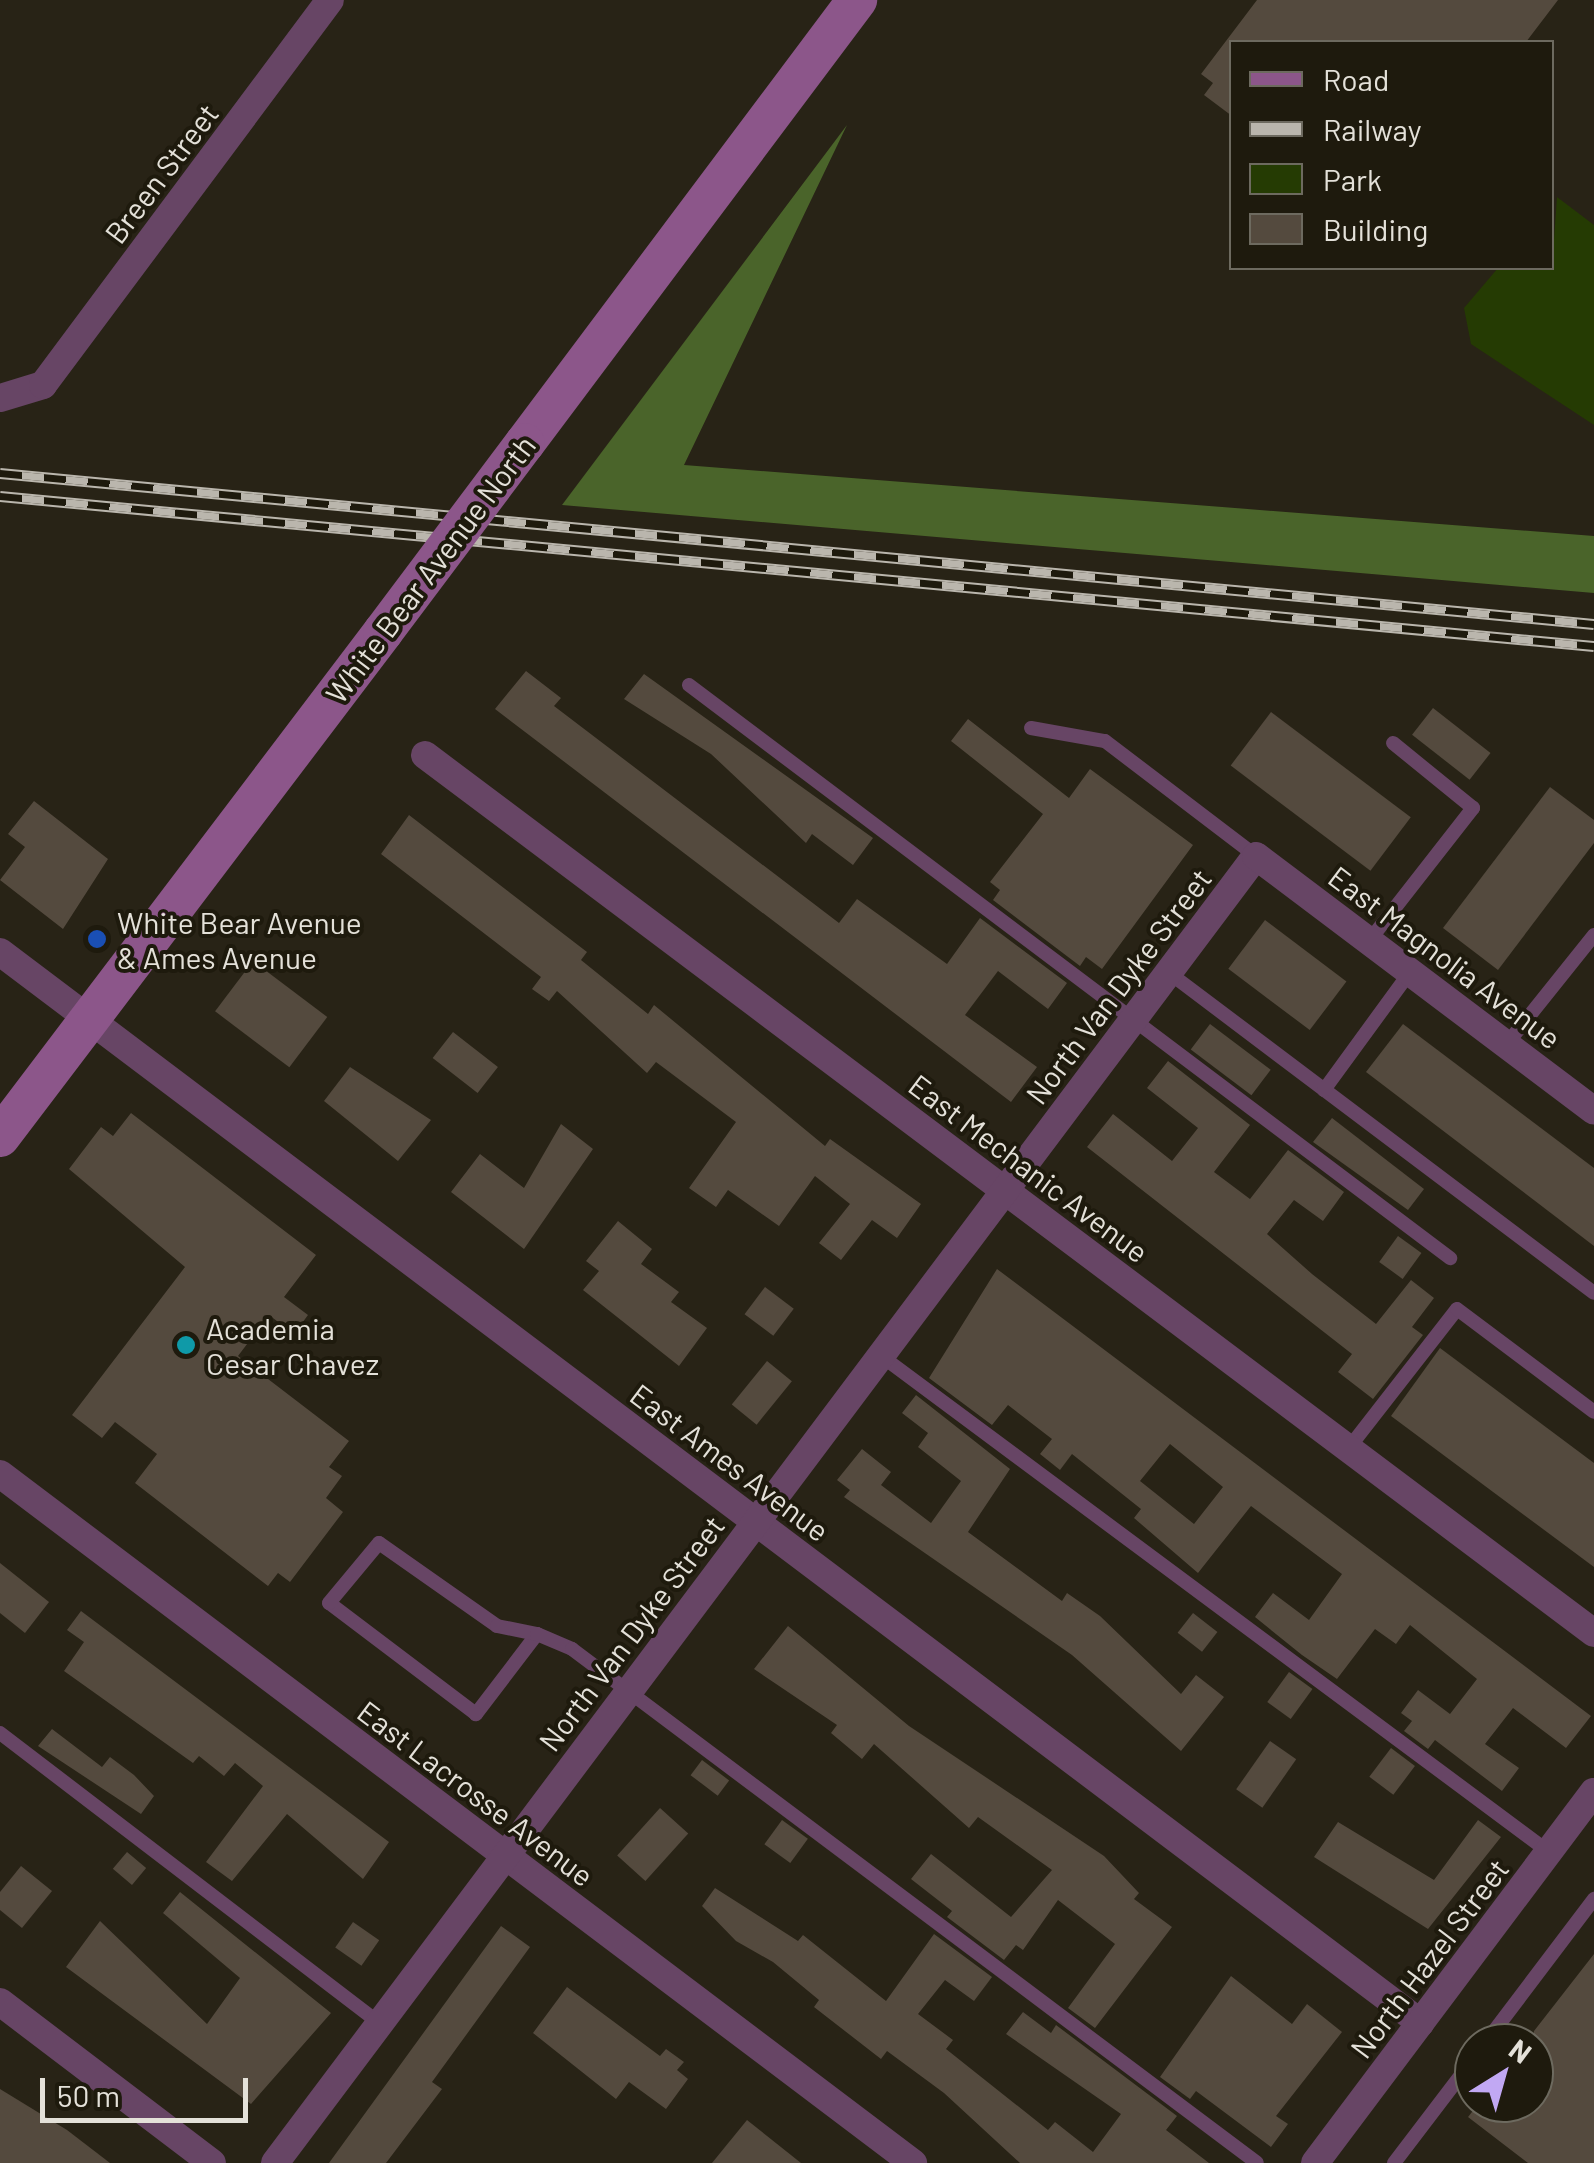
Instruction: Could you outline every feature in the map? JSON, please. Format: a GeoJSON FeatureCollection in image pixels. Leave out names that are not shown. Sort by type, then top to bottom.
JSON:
{"type":"FeatureCollection","features":[{"type":"Feature","properties":{"kind":"main road","name":"White Bear Avenue North"},"geometry":{"type":"LineString","coordinates":[[0,1137],[857,0]]}},
{"type":"Feature","properties":{"kind":"street","name":"Breen Street"},"geometry":{"type":"LineString","coordinates":[[0,398],[43,386],[330,0]]}},
{"type":"Feature","properties":{"kind":"street","name":"East Mechanic Avenue"},"geometry":{"type":"LineString","coordinates":[[425,756],[1594,1633]]}},
{"type":"Feature","properties":{"kind":"street","name":"North Van Dyke Street"},"geometry":{"type":"LineString","coordinates":[[276,2163],[1256,856]]}},
{"type":"Feature","properties":{"kind":"street","name":"East Magnolia Avenue"},"geometry":{"type":"LineString","coordinates":[[1256,856],[1594,1111]]}},
{"type":"Feature","properties":{"kind":"street","name":"East Ames Avenue"},"geometry":{"type":"LineString","coordinates":[[0,952],[1420,2023]]}},
{"type":"Feature","properties":{"kind":"street","name":"East Lacrosse Avenue"},"geometry":{"type":"LineString","coordinates":[[0,1474],[913,2163]]}},
{"type":"Feature","properties":{"kind":"street","name":"North Hazel Street"},"geometry":{"type":"LineString","coordinates":[[1315,2163],[1594,1792]]}},
{"type":"Feature","properties":{"kind":"street"},"geometry":{"type":"LineString","coordinates":[[0,2002],[212,2163]]}},
{"type":"Feature","properties":{"kind":"lane"},"geometry":{"type":"LineString","coordinates":[[689,685],[1450,1258]]}},
{"type":"Feature","properties":{"kind":"lane"},"geometry":{"type":"LineString","coordinates":[[1031,728],[1105,740],[1256,856]]}},
{"type":"Feature","properties":{"kind":"lane"},"geometry":{"type":"LineString","coordinates":[[1369,941],[1473,808],[1393,743]]}},
{"type":"Feature","properties":{"kind":"lane"},"geometry":{"type":"LineString","coordinates":[[1506,1045],[1594,935]]}},
{"type":"Feature","properties":{"kind":"lane"},"geometry":{"type":"LineString","coordinates":[[1168,972],[1594,1293]]}},
{"type":"Feature","properties":{"kind":"lane"},"geometry":{"type":"LineString","coordinates":[[1324,1090],[1410,972]]}},
{"type":"Feature","properties":{"kind":"lane"},"geometry":{"type":"LineString","coordinates":[[1348,1449],[1456,1309],[1594,1412]]}},
{"type":"Feature","properties":{"kind":"lane"},"geometry":{"type":"LineString","coordinates":[[880,1355],[1549,1852]]}},
{"type":"Feature","properties":{"kind":"lane"},"geometry":{"type":"LineString","coordinates":[[537,1634],[476,1714],[330,1603],[380,1543],[496,1626],[537,1634],[627,1692],[1256,2163]]}},
{"type":"Feature","properties":{"kind":"lane"},"geometry":{"type":"LineString","coordinates":[[0,1733],[380,2023]]}},
{"type":"Feature","properties":{"kind":"lane"},"geometry":{"type":"LineString","coordinates":[[1500,2023],[1594,1899]]}},
{"type":"Feature","properties":{"kind":"lane"},"geometry":{"type":"LineString","coordinates":[[1394,2163],[1454,2084]]}},
{"type":"Feature","properties":{"kind":"green space"},"geometry":{"type":"Polygon","coordinates":[[[847,125],[684,465],[1594,536],[1594,593],[562,505],[847,125]]]}},
{"type":"Feature","properties":{"kind":"green space"},"geometry":{"type":"Polygon","coordinates":[[[1557,197],[1594,225],[1594,425],[1471,344],[1464,308],[1496,270],[1554,270],[1557,197]]]}},
{"type":"Feature","properties":{"kind":"building"},"geometry":{"type":"Polygon","coordinates":[[[1257,0],[1558,0],[1528,40],[1229,40],[1229,114],[1204,95],[1213,83],[1201,74],[1257,0]]]}},
{"type":"Feature","properties":{"kind":"building"},"geometry":{"type":"Polygon","coordinates":[[[526,671],[561,698],[554,706],[839,923],[857,899],[947,964],[980,918],[1067,983],[1048,1009],[998,971],[965,1015],[1037,1067],[1011,1102],[495,709],[526,671]]]}},
{"type":"Feature","properties":{"kind":"building"},"geometry":{"type":"Polygon","coordinates":[[[644,674],[873,838],[853,865],[812,834],[806,843],[711,754],[624,699],[644,674]]]}},
{"type":"Feature","properties":{"kind":"building"},"geometry":{"type":"Polygon","coordinates":[[[1433,708],[1491,753],[1470,780],[1412,735],[1433,708]]]}},
{"type":"Feature","properties":{"kind":"building"},"geometry":{"type":"Polygon","coordinates":[[[1271,712],[1411,817],[1370,871],[1231,766],[1271,712]]]}},
{"type":"Feature","properties":{"kind":"building"},"geometry":{"type":"Polygon","coordinates":[[[968,719],[1069,798],[1090,769],[1193,845],[1102,969],[1086,957],[1080,966],[993,900],[1000,890],[990,882],[1043,814],[951,741],[968,719]]]}},
{"type":"Feature","properties":{"kind":"building"},"geometry":{"type":"Polygon","coordinates":[[[1550,787],[1594,820],[1594,843],[1498,970],[1443,928],[1550,787]]]}},
{"type":"Feature","properties":{"kind":"building"},"geometry":{"type":"Polygon","coordinates":[[[34,801],[108,859],[63,929],[0,880],[25,847],[8,834],[34,801]]]}},
{"type":"Feature","properties":{"kind":"building"},"geometry":{"type":"Polygon","coordinates":[[[409,815],[587,952],[581,960],[648,1014],[654,1005],[825,1146],[830,1139],[921,1204],[897,1238],[872,1220],[841,1260],[819,1243],[850,1204],[815,1176],[779,1226],[728,1190],[716,1207],[689,1188],[736,1122],[656,1062],[647,1073],[557,991],[549,1001],[532,989],[541,977],[381,854],[409,815]]]}},
{"type":"Feature","properties":{"kind":"building"},"geometry":{"type":"Polygon","coordinates":[[[1265,920],[1346,981],[1310,1030],[1228,969],[1265,920]]]}},
{"type":"Feature","properties":{"kind":"building"},"geometry":{"type":"Polygon","coordinates":[[[253,961],[327,1017],[289,1067],[215,1011],[253,961]]]}},
{"type":"Feature","properties":{"kind":"building"},"geometry":{"type":"Polygon","coordinates":[[[1210,1024],[1271,1070],[1251,1095],[1191,1050],[1210,1024]]]}},
{"type":"Feature","properties":{"kind":"building"},"geometry":{"type":"Polygon","coordinates":[[[1403,1024],[1594,1168],[1594,1246],[1366,1072],[1403,1024]]]}},
{"type":"Feature","properties":{"kind":"building"},"geometry":{"type":"Polygon","coordinates":[[[453,1032],[498,1067],[478,1093],[433,1058],[453,1032]]]}},
{"type":"Feature","properties":{"kind":"building"},"geometry":{"type":"Polygon","coordinates":[[[1168,1061],[1250,1125],[1214,1172],[1250,1199],[1288,1150],[1344,1192],[1323,1221],[1294,1200],[1267,1234],[1376,1324],[1411,1280],[1434,1298],[1412,1327],[1423,1335],[1373,1399],[1338,1372],[1352,1354],[1087,1147],[1113,1114],[1172,1161],[1198,1128],[1147,1088],[1168,1061]]]}},
{"type":"Feature","properties":{"kind":"building"},"geometry":{"type":"Polygon","coordinates":[[[350,1067],[431,1120],[398,1161],[324,1101],[350,1067]]]}},
{"type":"Feature","properties":{"kind":"building","name":"Academia Cesar Chavez"},"geometry":{"type":"Polygon","coordinates":[[[131,1113],[316,1255],[284,1297],[308,1315],[294,1334],[269,1315],[238,1356],[349,1441],[329,1467],[342,1476],[326,1498],[343,1512],[290,1582],[278,1573],[268,1586],[135,1483],[157,1454],[115,1422],[102,1438],[72,1415],[185,1267],[69,1169],[101,1127],[113,1136],[131,1113]]]}},
{"type":"Feature","properties":{"kind":"building"},"geometry":{"type":"Polygon","coordinates":[[[1332,1118],[1424,1189],[1408,1210],[1313,1142],[1332,1118]]]}},
{"type":"Feature","properties":{"kind":"building"},"geometry":{"type":"Polygon","coordinates":[[[561,1124],[593,1149],[524,1249],[451,1192],[480,1154],[524,1188],[561,1124]]]}},
{"type":"Feature","properties":{"kind":"building"},"geometry":{"type":"Polygon","coordinates":[[[618,1221],[652,1249],[641,1264],[679,1292],[671,1302],[707,1328],[679,1366],[583,1290],[599,1271],[586,1261],[618,1221]]]}},
{"type":"Feature","properties":{"kind":"building"},"geometry":{"type":"Polygon","coordinates":[[[1398,1236],[1421,1253],[1403,1279],[1379,1262],[1398,1236]]]}},
{"type":"Feature","properties":{"kind":"building"},"geometry":{"type":"Polygon","coordinates":[[[997,1269],[1591,1716],[1566,1748],[1513,1708],[1485,1744],[1519,1768],[1502,1791],[1435,1740],[1428,1749],[1404,1731],[1412,1721],[1401,1713],[1418,1690],[1450,1714],[1477,1679],[1410,1625],[1396,1644],[1375,1629],[1337,1679],[1255,1617],[1273,1593],[1309,1620],[1342,1574],[1251,1506],[1198,1573],[1134,1518],[1141,1509],[1072,1454],[1060,1470],[1040,1454],[1052,1439],[1008,1405],[992,1425],[929,1378],[997,1269]],[[1170,1444],[1140,1481],[1194,1524],[1223,1487],[1170,1444]]]}},
{"type":"Feature","properties":{"kind":"building"},"geometry":{"type":"Polygon","coordinates":[[[765,1287],[794,1309],[773,1336],[745,1314],[765,1287]]]}},
{"type":"Feature","properties":{"kind":"building"},"geometry":{"type":"Polygon","coordinates":[[[1440,1348],[1594,1463],[1594,1567],[1391,1416],[1440,1348]]]}},
{"type":"Feature","properties":{"kind":"building"},"geometry":{"type":"Polygon","coordinates":[[[767,1361],[792,1381],[757,1425],[732,1405],[767,1361]]]}},
{"type":"Feature","properties":{"kind":"building"},"geometry":{"type":"Polygon","coordinates":[[[916,1395],[1010,1469],[968,1532],[1062,1601],[1067,1593],[1100,1616],[1181,1694],[1196,1675],[1224,1697],[1181,1751],[1072,1655],[844,1497],[850,1490],[837,1480],[862,1449],[891,1472],[881,1485],[931,1523],[961,1481],[918,1447],[928,1433],[902,1413],[916,1395]]]}},
{"type":"Feature","properties":{"kind":"building"},"geometry":{"type":"Polygon","coordinates":[[[0,1563],[49,1602],[25,1633],[0,1613],[0,1563]]]}},
{"type":"Feature","properties":{"kind":"building"},"geometry":{"type":"Polygon","coordinates":[[[81,1611],[389,1842],[363,1879],[287,1814],[232,1881],[206,1862],[263,1786],[235,1763],[224,1776],[199,1756],[193,1763],[64,1671],[84,1642],[67,1630],[81,1611]]]}},
{"type":"Feature","properties":{"kind":"building"},"geometry":{"type":"Polygon","coordinates":[[[1193,1613],[1217,1632],[1202,1652],[1178,1633],[1193,1613]]]}},
{"type":"Feature","properties":{"kind":"building"},"geometry":{"type":"Polygon","coordinates":[[[788,1626],[909,1726],[1104,1856],[1139,1893],[1134,1899],[1172,1927],[1095,2028],[1068,2008],[1115,1944],[1058,1900],[1023,1950],[1016,1945],[1004,1960],[947,1917],[952,1911],[911,1879],[931,1854],[1011,1917],[1052,1870],[978,1817],[969,1828],[874,1744],[862,1759],[831,1733],[837,1725],[754,1669],[788,1626]]]}},
{"type":"Feature","properties":{"kind":"building"},"geometry":{"type":"Polygon","coordinates":[[[1289,1672],[1312,1689],[1291,1719],[1267,1702],[1289,1672]]]}},
{"type":"Feature","properties":{"kind":"building"},"geometry":{"type":"Polygon","coordinates":[[[52,1729],[102,1767],[110,1757],[134,1775],[154,1796],[141,1814],[38,1746],[52,1729]]]}},
{"type":"Feature","properties":{"kind":"building"},"geometry":{"type":"Polygon","coordinates":[[[1270,1741],[1296,1759],[1262,1808],[1236,1789],[1270,1741]]]}},
{"type":"Feature","properties":{"kind":"building"},"geometry":{"type":"Polygon","coordinates":[[[1391,1748],[1415,1766],[1393,1795],[1369,1777],[1391,1748]]]}},
{"type":"Feature","properties":{"kind":"building"},"geometry":{"type":"Polygon","coordinates":[[[702,1760],[729,1780],[718,1796],[691,1775],[702,1760]]]}},
{"type":"Feature","properties":{"kind":"building"},"geometry":{"type":"Polygon","coordinates":[[[660,1808],[688,1833],[645,1881],[617,1856],[660,1808]]]}},
{"type":"Feature","properties":{"kind":"building"},"geometry":{"type":"Polygon","coordinates":[[[782,1820],[808,1839],[790,1863],[764,1844],[782,1820]]]}},
{"type":"Feature","properties":{"kind":"building"},"geometry":{"type":"Polygon","coordinates":[[[1478,1820],[1501,1837],[1428,1929],[1314,1857],[1338,1822],[1434,1880],[1478,1820]]]}},
{"type":"Feature","properties":{"kind":"building"},"geometry":{"type":"Polygon","coordinates":[[[127,1852],[146,1868],[132,1885],[113,1869],[127,1852]]]}},
{"type":"Feature","properties":{"kind":"building"},"geometry":{"type":"Polygon","coordinates":[[[21,1866],[52,1891],[22,1928],[0,1910],[0,1892],[21,1866]]]}},
{"type":"Feature","properties":{"kind":"building"},"geometry":{"type":"Polygon","coordinates":[[[715,1888],[798,1941],[803,1935],[886,2001],[934,1934],[992,1977],[974,2001],[945,1980],[918,2014],[953,2040],[946,2049],[1048,2130],[1055,2122],[1093,2152],[1121,2114],[1006,2034],[1023,2012],[1051,2033],[1056,2025],[1177,2116],[1166,2130],[1209,2163],[1020,2163],[944,2093],[887,2051],[881,2059],[814,2007],[819,2000],[773,1962],[736,1941],[702,1906],[715,1888]]]}},
{"type":"Feature","properties":{"kind":"building"},"geometry":{"type":"Polygon","coordinates":[[[180,1892],[331,2013],[251,2104],[66,1967],[100,1921],[207,2024],[240,1978],[163,1913],[180,1892]]]}},
{"type":"Feature","properties":{"kind":"building"},"geometry":{"type":"Polygon","coordinates":[[[353,1922],[379,1940],[361,1966],[335,1947],[353,1922]]]}},
{"type":"Feature","properties":{"kind":"building"},"geometry":{"type":"Polygon","coordinates":[[[501,1926],[530,1947],[432,2082],[442,2089],[386,2163],[329,2163],[501,1926]]]}},
{"type":"Feature","properties":{"kind":"building"},"geometry":{"type":"Polygon","coordinates":[[[1594,1954],[1594,2163],[1528,2163],[1476,2123],[1554,2123],[1554,2023],[1540,2023],[1594,1954]]]}},
{"type":"Feature","properties":{"kind":"building"},"geometry":{"type":"Polygon","coordinates":[[[1231,1976],[1292,2024],[1307,2004],[1342,2032],[1276,2116],[1288,2124],[1271,2147],[1196,2091],[1190,2099],[1160,2077],[1231,1976]]]}},
{"type":"Feature","properties":{"kind":"building"},"geometry":{"type":"Polygon","coordinates":[[[567,1987],[660,2056],[666,2049],[684,2062],[677,2070],[688,2079],[666,2109],[629,2082],[616,2099],[533,2033],[567,1987]]]}},
{"type":"Feature","properties":{"kind":"building"},"geometry":{"type":"Polygon","coordinates":[[[0,2089],[67,2130],[110,2163],[0,2163],[0,2089]]]}},
{"type":"Feature","properties":{"kind":"building"},"geometry":{"type":"Polygon","coordinates":[[[747,2120],[801,2163],[712,2163],[747,2120]]]}},
{"type":"Feature","properties":{"kind":"railway"},"geometry":{"type":"LineString","coordinates":[[0,473],[1594,624]]}},
{"type":"Feature","properties":{"kind":"railway"},"geometry":{"type":"LineString","coordinates":[[0,496],[1594,646]]}},
{"type":"Feature","properties":{"kind":"place","name":"White Bear Avenue & Ames Avenue"},"geometry":{"type":"Point","coordinates":[97,939]}},
{"type":"Feature","properties":{"kind":"place","name":"Academia Cesar Chavez"},"geometry":{"type":"Point","coordinates":[186,1345]}}]}
